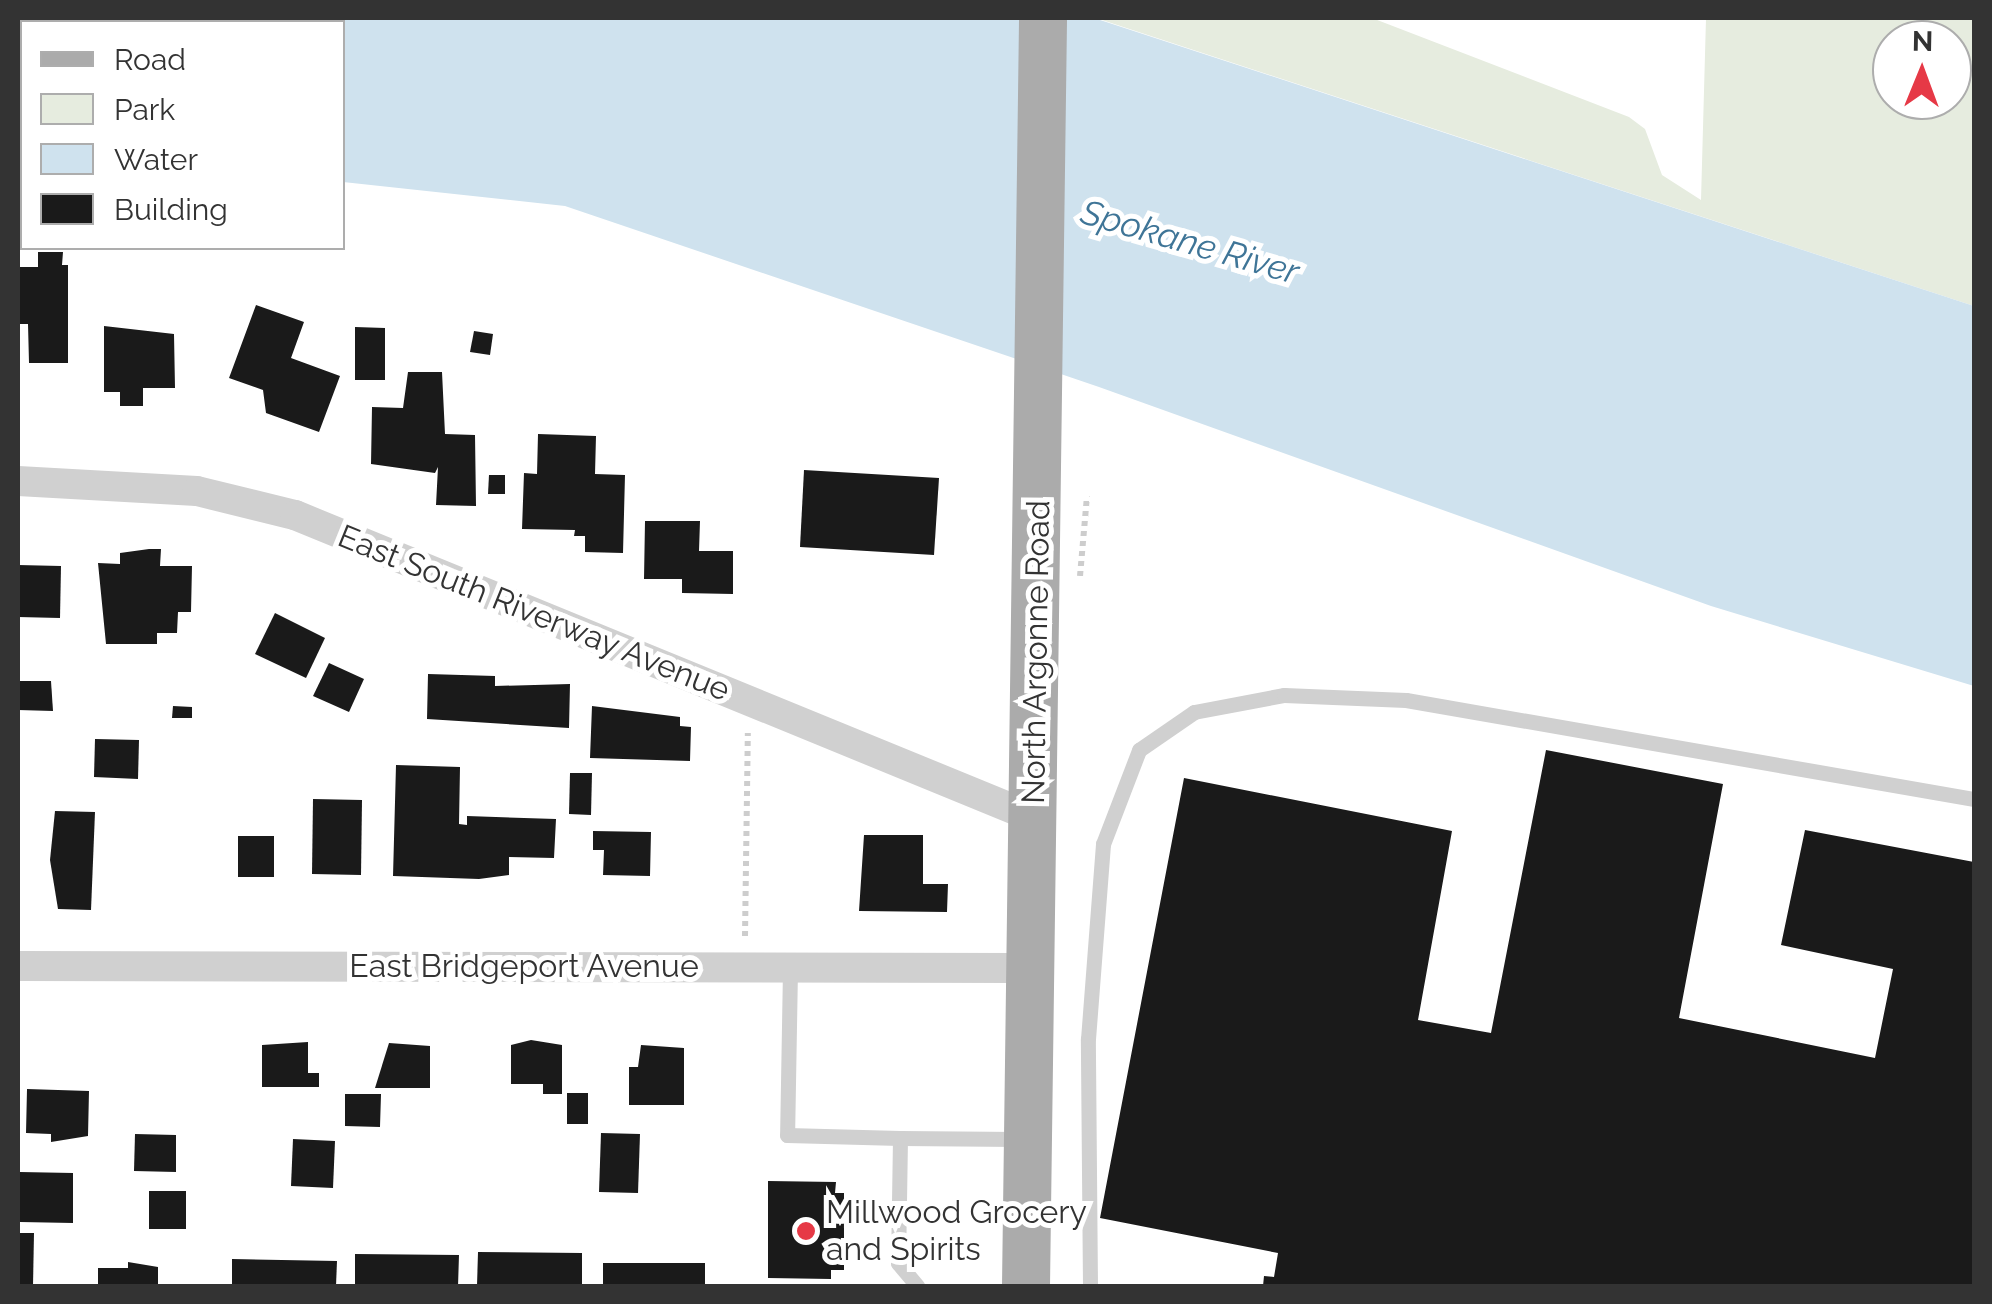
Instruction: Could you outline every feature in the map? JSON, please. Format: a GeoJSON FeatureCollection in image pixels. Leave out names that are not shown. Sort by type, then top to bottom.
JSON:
{"type":"FeatureCollection","features":[{"type":"Feature","properties":{"kind":"main road","name":"North Argonne Road"},"geometry":{"type":"LineString","coordinates":[[1026,1286],[1043,18]]}},
{"type":"Feature","properties":{"kind":"street","name":"East South Riverway Avenue"},"geometry":{"type":"LineString","coordinates":[[18,481],[197,491],[295,515],[1032,817]]}},
{"type":"Feature","properties":{"kind":"street","name":"East Bridgeport Avenue"},"geometry":{"type":"LineString","coordinates":[[18,966],[1030,968]]}},
{"type":"Feature","properties":{"kind":"lane"},"geometry":{"type":"LineString","coordinates":[[1090,1286],[1088,1039],[1103,844],[1139,750],[1194,712],[1284,695],[1406,700],[1974,800]]}},
{"type":"Feature","properties":{"kind":"lane"},"geometry":{"type":"LineString","coordinates":[[790,969],[787,1135],[1028,1140]]}},
{"type":"Feature","properties":{"kind":"lane"},"geometry":{"type":"LineString","coordinates":[[900,1138],[898,1263],[917,1286]]}},
{"type":"Feature","properties":{"kind":"path"},"geometry":{"type":"LineString","coordinates":[[745,967],[748,701]]}},
{"type":"Feature","properties":{"kind":"green space"},"geometry":{"type":"Polygon","coordinates":[[[1372,18],[1629,117],[1645,129],[1662,175],[1701,200],[1706,18],[1974,18],[1974,306],[1099,19],[1372,18]]]}},
{"type":"Feature","properties":{"kind":"water","name":"Spokane River"},"geometry":{"type":"Polygon","coordinates":[[[18,18],[1094,18],[1974,306],[1974,686],[1711,606],[1099,387],[565,206],[345,182],[345,20],[20,20],[18,147],[18,18]]]}},
{"type":"Feature","properties":{"kind":"building"},"geometry":{"type":"Polygon","coordinates":[[[38,252],[63,252],[62,265],[68,265],[68,363],[29,363],[28,324],[18,324],[18,267],[38,267],[38,252]]]}},
{"type":"Feature","properties":{"kind":"building"},"geometry":{"type":"Polygon","coordinates":[[[256,305],[304,322],[291,358],[340,376],[319,432],[266,413],[263,390],[229,378],[256,305]]]}},
{"type":"Feature","properties":{"kind":"building"},"geometry":{"type":"Polygon","coordinates":[[[104,326],[174,334],[175,388],[143,388],[143,406],[120,406],[120,392],[104,392],[104,326]]]}},
{"type":"Feature","properties":{"kind":"building"},"geometry":{"type":"Polygon","coordinates":[[[355,327],[385,328],[385,380],[355,380],[355,327]]]}},
{"type":"Feature","properties":{"kind":"building"},"geometry":{"type":"Polygon","coordinates":[[[474,331],[493,334],[490,355],[470,352],[474,331]]]}},
{"type":"Feature","properties":{"kind":"building"},"geometry":{"type":"Polygon","coordinates":[[[408,372],[442,372],[445,434],[475,435],[476,506],[436,505],[438,467],[435,473],[371,464],[372,407],[403,408],[408,372]]]}},
{"type":"Feature","properties":{"kind":"building"},"geometry":{"type":"Polygon","coordinates":[[[538,434],[596,436],[595,474],[625,475],[623,553],[585,552],[585,536],[574,536],[575,530],[522,529],[524,473],[537,474],[538,434]]]}},
{"type":"Feature","properties":{"kind":"building"},"geometry":{"type":"Polygon","coordinates":[[[804,470],[939,478],[934,555],[800,547],[804,470]]]}},
{"type":"Feature","properties":{"kind":"building"},"geometry":{"type":"Polygon","coordinates":[[[489,475],[505,475],[505,494],[488,494],[489,475]]]}},
{"type":"Feature","properties":{"kind":"building"},"geometry":{"type":"Polygon","coordinates":[[[645,521],[700,521],[699,551],[733,551],[733,594],[682,593],[682,579],[644,579],[645,521]]]}},
{"type":"Feature","properties":{"kind":"building"},"geometry":{"type":"Polygon","coordinates":[[[161,549],[160,566],[192,566],[191,612],[178,612],[177,633],[157,633],[157,644],[106,644],[98,563],[120,564],[120,553],[161,549]]]}},
{"type":"Feature","properties":{"kind":"building"},"geometry":{"type":"Polygon","coordinates":[[[18,565],[61,566],[60,618],[18,617],[18,565]]]}},
{"type":"Feature","properties":{"kind":"building"},"geometry":{"type":"Polygon","coordinates":[[[275,613],[325,638],[306,678],[255,654],[275,613]]]}},
{"type":"Feature","properties":{"kind":"building"},"geometry":{"type":"Polygon","coordinates":[[[329,663],[364,679],[349,712],[313,696],[329,663]]]}},
{"type":"Feature","properties":{"kind":"building"},"geometry":{"type":"Polygon","coordinates":[[[428,674],[495,676],[495,686],[570,684],[569,728],[427,719],[428,674]]]}},
{"type":"Feature","properties":{"kind":"building"},"geometry":{"type":"Polygon","coordinates":[[[18,681],[51,681],[53,711],[18,710],[18,681]]]}},
{"type":"Feature","properties":{"kind":"building"},"geometry":{"type":"Polygon","coordinates":[[[173,706],[192,707],[192,718],[172,718],[173,706]]]}},
{"type":"Feature","properties":{"kind":"building"},"geometry":{"type":"Polygon","coordinates":[[[592,706],[680,717],[680,726],[691,727],[690,761],[590,758],[592,706]]]}},
{"type":"Feature","properties":{"kind":"building"},"geometry":{"type":"Polygon","coordinates":[[[95,739],[139,740],[138,779],[94,777],[95,739]]]}},
{"type":"Feature","properties":{"kind":"building"},"geometry":{"type":"Polygon","coordinates":[[[1546,750],[1723,784],[1679,1018],[1875,1058],[1893,969],[1781,945],[1805,830],[1974,862],[1974,1286],[1263,1286],[1264,1276],[1274,1277],[1278,1253],[1100,1218],[1184,778],[1452,831],[1418,1020],[1491,1033],[1546,750]]]}},
{"type":"Feature","properties":{"kind":"building"},"geometry":{"type":"Polygon","coordinates":[[[396,765],[460,767],[459,824],[467,825],[467,816],[556,819],[554,858],[509,857],[509,875],[479,879],[393,876],[396,765]]]}},
{"type":"Feature","properties":{"kind":"building"},"geometry":{"type":"Polygon","coordinates":[[[570,773],[592,773],[591,815],[569,814],[570,773]]]}},
{"type":"Feature","properties":{"kind":"building"},"geometry":{"type":"Polygon","coordinates":[[[313,799],[362,800],[361,875],[312,874],[313,799]]]}},
{"type":"Feature","properties":{"kind":"building"},"geometry":{"type":"Polygon","coordinates":[[[55,811],[95,812],[91,910],[58,909],[50,860],[55,811]]]}},
{"type":"Feature","properties":{"kind":"building"},"geometry":{"type":"Polygon","coordinates":[[[593,831],[651,832],[650,876],[603,875],[604,850],[593,850],[593,831]]]}},
{"type":"Feature","properties":{"kind":"building"},"geometry":{"type":"Polygon","coordinates":[[[864,835],[923,835],[923,884],[948,884],[947,912],[859,911],[864,835]]]}},
{"type":"Feature","properties":{"kind":"building"},"geometry":{"type":"Polygon","coordinates":[[[238,836],[274,836],[274,877],[238,877],[238,836]]]}},
{"type":"Feature","properties":{"kind":"building"},"geometry":{"type":"Polygon","coordinates":[[[531,1040],[562,1045],[562,1094],[543,1094],[543,1084],[511,1084],[511,1045],[531,1040]]]}},
{"type":"Feature","properties":{"kind":"building"},"geometry":{"type":"Polygon","coordinates":[[[308,1042],[308,1073],[319,1073],[319,1087],[262,1087],[262,1045],[308,1042]]]}},
{"type":"Feature","properties":{"kind":"building"},"geometry":{"type":"Polygon","coordinates":[[[389,1043],[430,1046],[430,1088],[375,1088],[389,1043]]]}},
{"type":"Feature","properties":{"kind":"building"},"geometry":{"type":"Polygon","coordinates":[[[641,1045],[684,1048],[684,1105],[629,1105],[629,1067],[638,1067],[641,1045]]]}},
{"type":"Feature","properties":{"kind":"building"},"geometry":{"type":"Polygon","coordinates":[[[27,1089],[89,1091],[88,1136],[51,1142],[51,1134],[26,1133],[27,1089]]]}},
{"type":"Feature","properties":{"kind":"building"},"geometry":{"type":"Polygon","coordinates":[[[567,1093],[588,1093],[588,1124],[567,1124],[567,1093]]]}},
{"type":"Feature","properties":{"kind":"building"},"geometry":{"type":"Polygon","coordinates":[[[345,1094],[381,1094],[380,1127],[345,1126],[345,1094]]]}},
{"type":"Feature","properties":{"kind":"building"},"geometry":{"type":"Polygon","coordinates":[[[601,1133],[640,1134],[638,1193],[599,1192],[601,1133]]]}},
{"type":"Feature","properties":{"kind":"building"},"geometry":{"type":"Polygon","coordinates":[[[135,1134],[176,1135],[176,1172],[134,1171],[135,1134]]]}},
{"type":"Feature","properties":{"kind":"building"},"geometry":{"type":"Polygon","coordinates":[[[293,1139],[335,1141],[333,1188],[291,1186],[293,1139]]]}},
{"type":"Feature","properties":{"kind":"building"},"geometry":{"type":"Polygon","coordinates":[[[20,1172],[73,1173],[73,1223],[20,1222],[20,1172]]]}},
{"type":"Feature","properties":{"kind":"building","name":"Millwood Grocery and Spirits"},"geometry":{"type":"Polygon","coordinates":[[[768,1181],[836,1182],[835,1193],[844,1193],[844,1270],[831,1270],[831,1279],[768,1278],[768,1181]]]}},
{"type":"Feature","properties":{"kind":"building"},"geometry":{"type":"Polygon","coordinates":[[[149,1191],[186,1191],[186,1229],[149,1229],[149,1191]]]}},
{"type":"Feature","properties":{"kind":"building"},"geometry":{"type":"Polygon","coordinates":[[[18,1233],[34,1233],[33,1286],[18,1286],[18,1233]]]}},
{"type":"Feature","properties":{"kind":"building"},"geometry":{"type":"Polygon","coordinates":[[[478,1252],[582,1253],[582,1286],[477,1286],[478,1252]]]}},
{"type":"Feature","properties":{"kind":"building"},"geometry":{"type":"Polygon","coordinates":[[[355,1254],[459,1255],[458,1286],[355,1286],[355,1254]]]}},
{"type":"Feature","properties":{"kind":"building"},"geometry":{"type":"Polygon","coordinates":[[[232,1259],[337,1261],[336,1286],[232,1286],[232,1259]]]}},
{"type":"Feature","properties":{"kind":"building"},"geometry":{"type":"Polygon","coordinates":[[[128,1262],[158,1267],[158,1286],[98,1286],[98,1268],[128,1268],[128,1262]]]}},
{"type":"Feature","properties":{"kind":"building"},"geometry":{"type":"Polygon","coordinates":[[[603,1263],[705,1263],[705,1286],[603,1286],[603,1263]]]}},
{"type":"Feature","properties":{"kind":"place","name":"Millwood Grocery and Spirits"},"geometry":{"type":"Point","coordinates":[806,1231]}}]}
